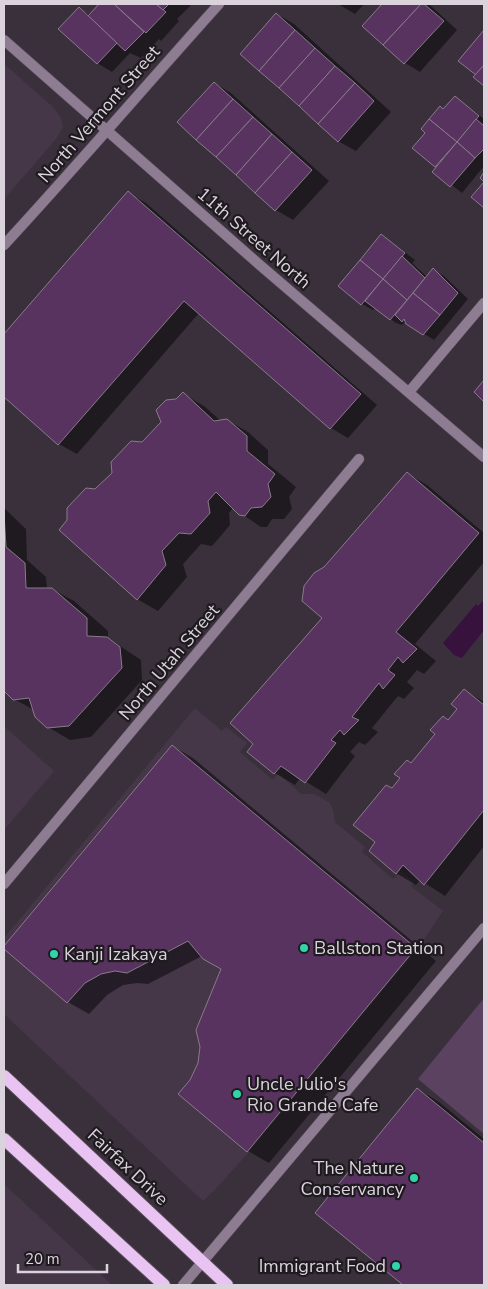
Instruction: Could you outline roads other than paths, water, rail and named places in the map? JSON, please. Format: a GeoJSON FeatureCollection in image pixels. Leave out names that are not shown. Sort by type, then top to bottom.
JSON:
{"type":"FeatureCollection","features":[{"type":"Feature","properties":{"kind":"main road","name":"Fairfax Drive"},"geometry":{"type":"LineString","coordinates":[[4,1076],[228,1285]]}},
{"type":"Feature","properties":{"kind":"main road"},"geometry":{"type":"LineString","coordinates":[[4,1139],[164,1285]]}},
{"type":"Feature","properties":{"kind":"street","name":"North Vermont Street"},"geometry":{"type":"LineString","coordinates":[[4,245],[90,152],[106,131],[219,4]]}},
{"type":"Feature","properties":{"kind":"street","name":"11th Street North"},"geometry":{"type":"LineString","coordinates":[[4,40],[106,131],[484,457]]}},
{"type":"Feature","properties":{"kind":"street"},"geometry":{"type":"LineString","coordinates":[[408,392],[484,303]]}},
{"type":"Feature","properties":{"kind":"street","name":"North Utah Street"},"geometry":{"type":"LineString","coordinates":[[4,884],[359,459]]}},
{"type":"Feature","properties":{"kind":"street"},"geometry":{"type":"LineString","coordinates":[[183,1285],[484,928]]}},
{"type":"Feature","properties":{"kind":"place","name":"Ballston Station"},"geometry":{"type":"Point","coordinates":[304,948]}},
{"type":"Feature","properties":{"kind":"place","name":"Kanji Izakaya"},"geometry":{"type":"Point","coordinates":[54,954]}},
{"type":"Feature","properties":{"kind":"place","name":"Uncle Julio's Rio Grande Cafe"},"geometry":{"type":"Point","coordinates":[237,1094]}},
{"type":"Feature","properties":{"kind":"place","name":"The Nature Conservancy"},"geometry":{"type":"Point","coordinates":[414,1178]}},
{"type":"Feature","properties":{"kind":"place","name":"Immigrant Food"},"geometry":{"type":"Point","coordinates":[396,1266]}}]}
